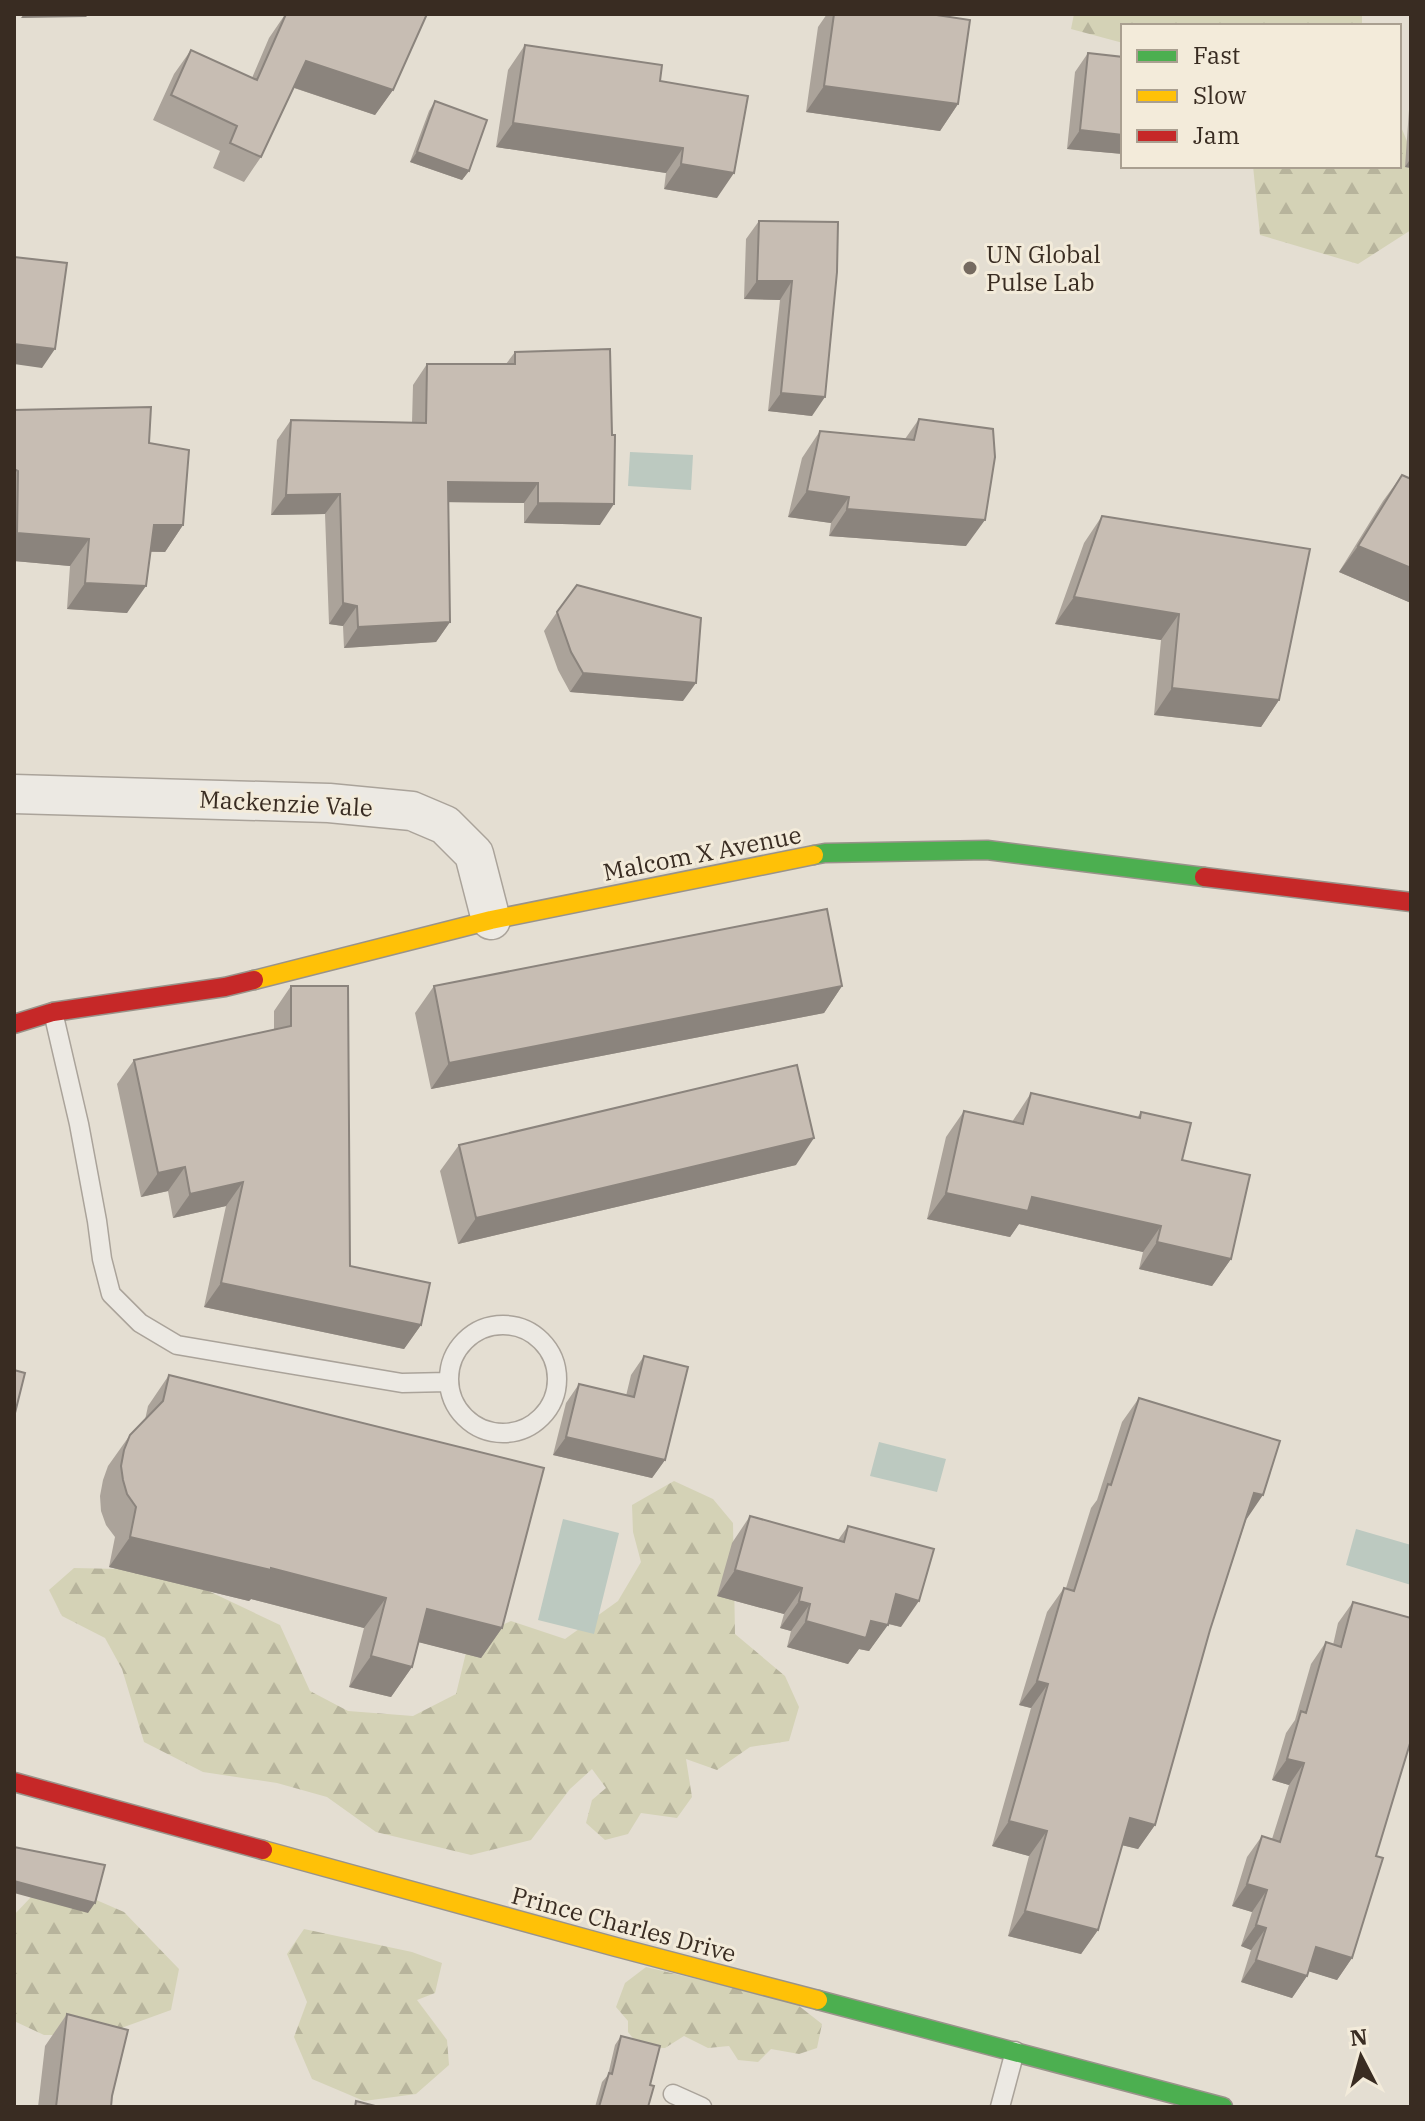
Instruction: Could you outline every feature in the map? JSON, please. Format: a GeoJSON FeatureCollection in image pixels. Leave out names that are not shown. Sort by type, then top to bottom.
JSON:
{"type":"FeatureCollection","features":[{"type":"Feature","properties":{"kind":"street","name":"Mackenzie Vale"},"geometry":{"type":"LineString","coordinates":[[14,794],[329,803],[412,811],[445,825],[474,854],[491,920]]}},
{"type":"Feature","properties":{"kind":"street","name":"Malcom X Avenue"},"geometry":{"type":"LineString","coordinates":[[14,1024],[53,1012],[225,987],[491,920],[825,853],[987,850],[1411,902]]}},
{"type":"Feature","properties":{"kind":"street","name":"Prince Charles Drive"},"geometry":{"type":"LineString","coordinates":[[14,1782],[601,1943],[1223,2107]]}},
{"type":"Feature","properties":{"kind":"lane"},"geometry":{"type":"LineString","coordinates":[[53,1012],[79,1124],[111,1294],[140,1323],[177,1345],[402,1383],[448,1382]]}},
{"type":"Feature","properties":{"kind":"lane"},"geometry":{"type":"LineString","coordinates":[[510,1325],[528,1331],[543,1341],[554,1357],[558,1376],[556,1394],[547,1411],[534,1424],[516,1432],[497,1433],[479,1427],[464,1416],[453,1401],[448,1382],[451,1363],[460,1347],[473,1334],[490,1326],[510,1325]]}},
{"type":"Feature","properties":{"kind":"lane"},"geometry":{"type":"LineString","coordinates":[[1000,2107],[1015,2051]]}},
{"type":"Feature","properties":{"kind":"lane"},"geometry":{"type":"LineString","coordinates":[[673,2094],[702,2107]]}},
{"type":"Feature","properties":{"kind":"green space"},"geometry":{"type":"Polygon","coordinates":[[[1074,14],[1362,14],[1362,24],[1121,24],[1121,42],[1071,29],[1074,14]]]}},
{"type":"Feature","properties":{"kind":"green space"},"geometry":{"type":"Polygon","coordinates":[[[1401,127],[1411,151],[1411,230],[1358,264],[1260,235],[1253,168],[1401,168],[1401,127]]]}},
{"type":"Feature","properties":{"kind":"green space"},"geometry":{"type":"Polygon","coordinates":[[[674,1481],[713,1499],[733,1523],[735,1634],[785,1676],[799,1707],[789,1741],[750,1747],[717,1770],[686,1759],[692,1797],[677,1818],[641,1813],[628,1834],[605,1840],[586,1823],[592,1800],[606,1788],[592,1769],[570,1789],[531,1840],[471,1855],[376,1832],[327,1797],[277,1783],[203,1772],[144,1742],[122,1669],[105,1638],[62,1616],[49,1590],[74,1568],[164,1570],[280,1625],[310,1691],[348,1711],[413,1716],[456,1694],[469,1640],[511,1621],[565,1639],[618,1601],[641,1562],[633,1532],[632,1505],[674,1481]]]}},
{"type":"Feature","properties":{"kind":"green space"},"geometry":{"type":"Polygon","coordinates":[[[48,1879],[124,1912],[179,1969],[171,2010],[102,2035],[44,2035],[14,2021],[14,1915],[48,1879]]]}},
{"type":"Feature","properties":{"kind":"green space"},"geometry":{"type":"Polygon","coordinates":[[[304,1929],[412,1952],[442,1963],[435,1993],[417,2000],[447,2040],[449,2065],[416,2094],[364,2101],[312,2079],[294,2037],[307,2002],[287,1954],[304,1929]]]}},
{"type":"Feature","properties":{"kind":"green space"},"geometry":{"type":"Polygon","coordinates":[[[646,1967],[794,2002],[822,2024],[817,2048],[799,2054],[771,2049],[758,2062],[738,2060],[729,2046],[708,2048],[684,2036],[665,2048],[640,2047],[628,2032],[628,2021],[616,2007],[625,1983],[646,1967]]]}},
{"type":"Feature","properties":{"kind":"shaded area"},"geometry":{"type":"Polygon","coordinates":[[[630,452],[693,455],[691,490],[628,486],[630,452]]]}},
{"type":"Feature","properties":{"kind":"shaded area"},"geometry":{"type":"Polygon","coordinates":[[[879,1442],[946,1459],[937,1492],[870,1476],[879,1442]]]}},
{"type":"Feature","properties":{"kind":"shaded area"},"geometry":{"type":"Polygon","coordinates":[[[563,1519],[619,1533],[594,1634],[538,1620],[563,1519]]]}},
{"type":"Feature","properties":{"kind":"shaded area"},"geometry":{"type":"Polygon","coordinates":[[[1356,1529],[1411,1545],[1411,1585],[1346,1565],[1356,1529]]]}},
{"type":"Feature","properties":{"kind":"building"},"geometry":{"type":"Polygon","coordinates":[[[286,14],[427,14],[393,90],[306,61],[261,157],[230,143],[237,126],[171,95],[191,50],[257,80],[286,14]]]}},
{"type":"Feature","properties":{"kind":"building"},"geometry":{"type":"Polygon","coordinates":[[[834,14],[930,14],[970,20],[958,104],[824,86],[834,14]]]}},
{"type":"Feature","properties":{"kind":"building"},"geometry":{"type":"Polygon","coordinates":[[[525,45],[662,65],[660,81],[748,96],[734,173],[681,164],[683,148],[513,123],[525,45]]]}},
{"type":"Feature","properties":{"kind":"building"},"geometry":{"type":"Polygon","coordinates":[[[1088,53],[1121,57],[1121,135],[1080,130],[1088,53]]]}},
{"type":"Feature","properties":{"kind":"building"},"geometry":{"type":"Polygon","coordinates":[[[435,101],[487,120],[469,171],[417,152],[435,101]]]}},
{"type":"Feature","properties":{"kind":"building"},"geometry":{"type":"Polygon","coordinates":[[[759,221],[838,222],[837,272],[825,397],[781,393],[792,281],[757,281],[759,221]]]}},
{"type":"Feature","properties":{"kind":"building"},"geometry":{"type":"Polygon","coordinates":[[[14,257],[67,263],[55,349],[14,344],[14,257]]]}},
{"type":"Feature","properties":{"kind":"building"},"geometry":{"type":"Polygon","coordinates":[[[610,349],[612,435],[615,435],[614,504],[538,503],[538,483],[448,482],[450,622],[358,627],[357,606],[343,603],[340,494],[286,495],[291,420],[426,423],[427,364],[515,364],[515,352],[610,349]]]}},
{"type":"Feature","properties":{"kind":"building"},"geometry":{"type":"Polygon","coordinates":[[[151,407],[149,443],[189,450],[183,525],[154,525],[146,586],[85,583],[89,539],[17,533],[18,471],[14,469],[14,410],[151,407]]]}},
{"type":"Feature","properties":{"kind":"building"},"geometry":{"type":"Polygon","coordinates":[[[919,419],[993,429],[995,457],[985,520],[847,509],[849,497],[807,491],[820,431],[914,440],[919,419]]]}},
{"type":"Feature","properties":{"kind":"building"},"geometry":{"type":"Polygon","coordinates":[[[1402,475],[1411,479],[1411,568],[1358,546],[1402,475]]]}},
{"type":"Feature","properties":{"kind":"building"},"geometry":{"type":"Polygon","coordinates":[[[1102,516],[1310,549],[1279,700],[1172,688],[1179,614],[1074,597],[1102,516]]]}},
{"type":"Feature","properties":{"kind":"building"},"geometry":{"type":"Polygon","coordinates":[[[577,585],[701,618],[696,683],[583,673],[571,652],[557,612],[577,585]]]}},
{"type":"Feature","properties":{"kind":"building"},"geometry":{"type":"Polygon","coordinates":[[[827,909],[842,986],[449,1063],[434,986],[827,909]]]}},
{"type":"Feature","properties":{"kind":"building"},"geometry":{"type":"Polygon","coordinates":[[[291,986],[348,986],[350,1266],[430,1283],[421,1325],[221,1283],[243,1182],[190,1194],[185,1167],[158,1173],[134,1060],[291,1026],[291,986]]]}},
{"type":"Feature","properties":{"kind":"building"},"geometry":{"type":"Polygon","coordinates":[[[797,1065],[814,1138],[476,1218],[459,1145],[797,1065]]]}},
{"type":"Feature","properties":{"kind":"building"},"geometry":{"type":"Polygon","coordinates":[[[1031,1093],[1140,1118],[1141,1112],[1191,1123],[1182,1160],[1250,1175],[1231,1259],[1157,1242],[1161,1226],[1032,1197],[1028,1211],[946,1193],[964,1111],[1023,1124],[1031,1093]]]}},
{"type":"Feature","properties":{"kind":"building"},"geometry":{"type":"Polygon","coordinates":[[[644,1356],[688,1367],[665,1460],[566,1437],[579,1384],[634,1397],[644,1356]]]}},
{"type":"Feature","properties":{"kind":"building"},"geometry":{"type":"Polygon","coordinates":[[[14,1370],[25,1373],[14,1417],[14,1370]]]}},
{"type":"Feature","properties":{"kind":"building"},"geometry":{"type":"Polygon","coordinates":[[[169,1375],[544,1468],[502,1628],[427,1609],[412,1667],[371,1656],[386,1598],[271,1568],[130,1537],[136,1507],[127,1494],[123,1480],[121,1466],[124,1450],[130,1435],[163,1401],[169,1375]]]}},
{"type":"Feature","properties":{"kind":"building"},"geometry":{"type":"Polygon","coordinates":[[[1139,1398],[1280,1441],[1263,1495],[1254,1493],[1210,1630],[1155,1825],[1130,1818],[1098,1930],[1025,1911],[1047,1831],[1009,1821],[1048,1684],[1037,1681],[1064,1588],[1074,1591],[1139,1398]]]}},
{"type":"Feature","properties":{"kind":"building"},"geometry":{"type":"Polygon","coordinates":[[[750,1516],[844,1542],[848,1526],[934,1549],[919,1601],[896,1594],[888,1625],[871,1621],[866,1638],[806,1621],[810,1604],[799,1601],[802,1588],[735,1570],[750,1516]]]}},
{"type":"Feature","properties":{"kind":"building"},"geometry":{"type":"Polygon","coordinates":[[[1353,1602],[1411,1618],[1411,1740],[1376,1856],[1383,1858],[1352,1958],[1316,1947],[1307,1976],[1256,1960],[1266,1928],[1256,1925],[1267,1890],[1247,1884],[1262,1836],[1280,1842],[1304,1763],[1287,1759],[1301,1711],[1306,1713],[1326,1642],[1341,1647],[1353,1602]]]}},
{"type":"Feature","properties":{"kind":"building"},"geometry":{"type":"Polygon","coordinates":[[[14,1847],[105,1865],[95,1903],[14,1881],[14,1847]]]}},
{"type":"Feature","properties":{"kind":"building"},"geometry":{"type":"Polygon","coordinates":[[[67,2014],[128,2030],[111,2107],[56,2107],[67,2014]]]}},
{"type":"Feature","properties":{"kind":"building"},"geometry":{"type":"Polygon","coordinates":[[[621,2036],[660,2046],[648,2107],[599,2107],[609,2073],[612,2074],[621,2036]]]}},
{"type":"Feature","properties":{"kind":"building"},"geometry":{"type":"Polygon","coordinates":[[[356,2101],[379,2107],[355,2107],[356,2101]]]}},
{"type":"Feature","properties":{"kind":"traffic: fast"},"geometry":{"type":"LineString","coordinates":[[814,855],[987,850],[1204,877]]}},
{"type":"Feature","properties":{"kind":"traffic: fast"},"geometry":{"type":"LineString","coordinates":[[818,2000],[1223,2107]]}},
{"type":"Feature","properties":{"kind":"traffic: slow"},"geometry":{"type":"LineString","coordinates":[[254,980],[491,920],[814,855]]}},
{"type":"Feature","properties":{"kind":"traffic: slow"},"geometry":{"type":"LineString","coordinates":[[263,1850],[818,2000]]}},
{"type":"Feature","properties":{"kind":"traffic: jam"},"geometry":{"type":"LineString","coordinates":[[1204,877],[1411,902]]}},
{"type":"Feature","properties":{"kind":"traffic: jam"},"geometry":{"type":"LineString","coordinates":[[14,1024],[53,1012],[254,980]]}},
{"type":"Feature","properties":{"kind":"traffic: jam"},"geometry":{"type":"LineString","coordinates":[[14,1782],[263,1850]]}},
{"type":"Feature","properties":{"kind":"place","name":"UN Global Pulse Lab"},"geometry":{"type":"Point","coordinates":[970,268]}}]}
